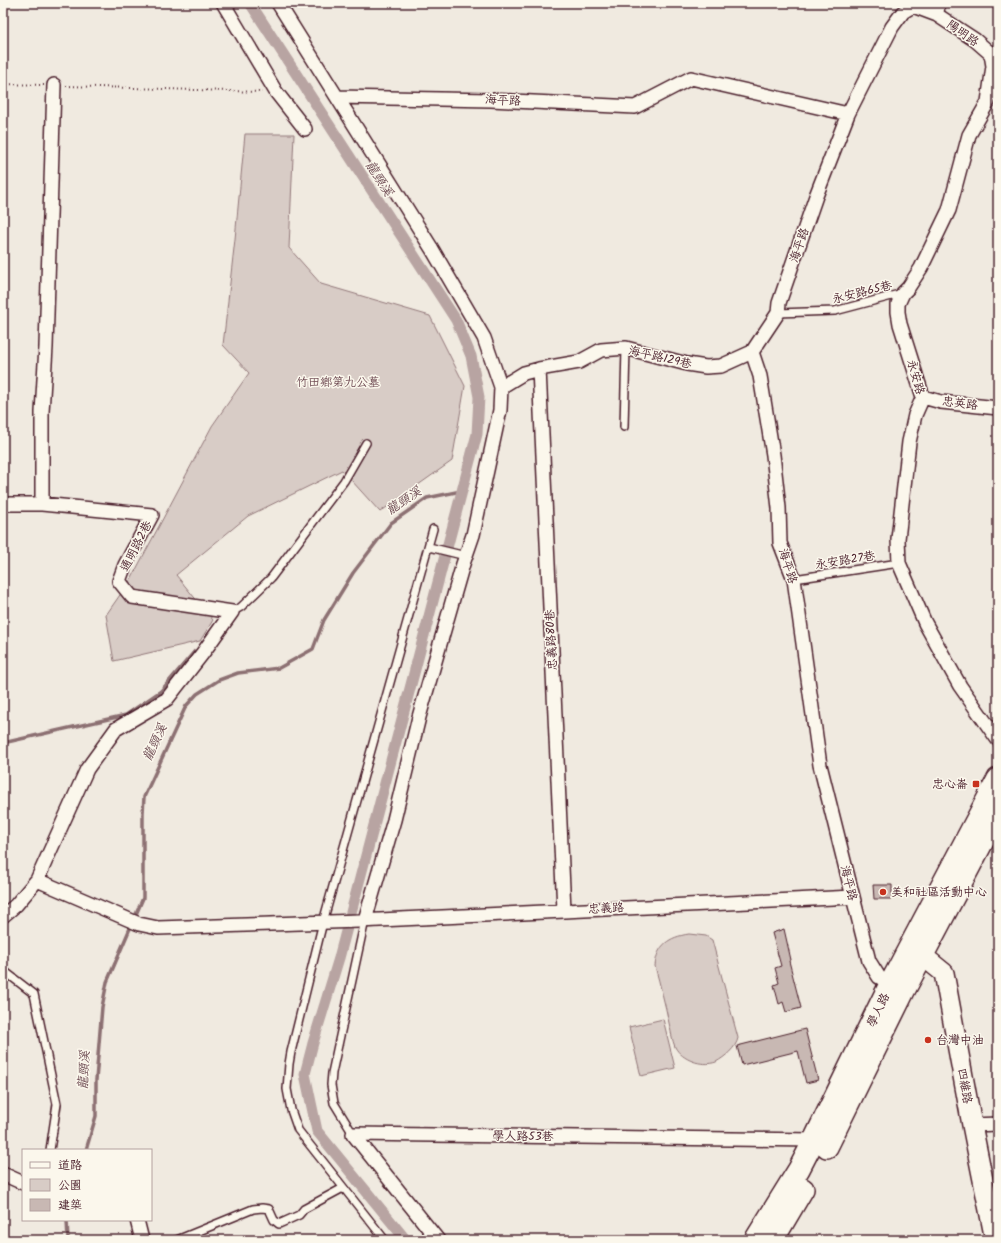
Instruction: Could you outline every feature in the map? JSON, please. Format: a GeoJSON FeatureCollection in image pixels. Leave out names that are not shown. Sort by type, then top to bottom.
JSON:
{"type":"FeatureCollection","features":[{"type":"Feature","properties":{"kind":"main road","name":"學人路"},"geometry":{"type":"LineString","coordinates":[[916,952],[998,778]]}},
{"type":"Feature","properties":{"kind":"main road","name":"學人路"},"geometry":{"type":"LineString","coordinates":[[773,1240],[897,987],[998,812]]}},
{"type":"Feature","properties":{"kind":"main road","name":"四維路"},"geometry":{"type":"LineString","coordinates":[[916,952],[944,973],[995,1240]]}},
{"type":"Feature","properties":{"kind":"main road","name":"學人路"},"geometry":{"type":"LineString","coordinates":[[755,1240],[799,1169],[821,1142]]}},
{"type":"Feature","properties":{"kind":"street"},"geometry":{"type":"LineString","coordinates":[[223,3],[276,92],[305,129]]}},
{"type":"Feature","properties":{"kind":"street"},"geometry":{"type":"LineString","coordinates":[[278,3],[432,249],[484,338],[501,387],[500,410],[473,535],[419,717],[394,820],[362,921]]}},
{"type":"Feature","properties":{"kind":"street","name":"海平路"},"geometry":{"type":"LineString","coordinates":[[897,987],[879,977],[869,961],[820,765],[794,579],[780,543],[779,508],[773,455],[760,376],[752,352],[778,313],[779,303],[816,196],[848,114],[892,27],[911,4],[937,9]]}},
{"type":"Feature","properties":{"kind":"street","name":"陽明路"},"geometry":{"type":"LineString","coordinates":[[937,9],[975,40],[994,53]]}},
{"type":"Feature","properties":{"kind":"street","name":"永安路"},"geometry":{"type":"LineString","coordinates":[[994,53],[988,102],[970,135],[949,210],[921,268],[903,293],[898,304],[900,324],[923,397],[915,415],[909,442],[898,539],[899,563],[925,622],[960,686],[998,740]]}},
{"type":"Feature","properties":{"kind":"street","name":"海平路"},"geometry":{"type":"LineString","coordinates":[[338,97],[491,100],[635,108],[691,78],[848,114]]}},
{"type":"Feature","properties":{"kind":"street"},"geometry":{"type":"LineString","coordinates":[[42,504],[42,412],[46,347],[54,85]]}},
{"type":"Feature","properties":{"kind":"street","name":"海平路129巷"},"geometry":{"type":"LineString","coordinates":[[501,387],[524,373],[579,362],[601,350],[626,348],[687,364],[706,367],[721,366],[752,352]]}},
{"type":"Feature","properties":{"kind":"street","name":"忠義路80巷"},"geometry":{"type":"LineString","coordinates":[[539,369],[564,910]]}},
{"type":"Feature","properties":{"kind":"street","name":"忠英路"},"geometry":{"type":"LineString","coordinates":[[923,397],[940,402],[998,408]]}},
{"type":"Feature","properties":{"kind":"street","name":"通明路2巷"},"geometry":{"type":"LineString","coordinates":[[3,504],[42,504],[152,515],[125,565],[119,581],[132,597],[232,612]]}},
{"type":"Feature","properties":{"kind":"street"},"geometry":{"type":"LineString","coordinates":[[3,916],[16,905],[37,880],[87,769],[116,729],[167,699],[232,612]]}},
{"type":"Feature","properties":{"kind":"street","name":"忠義路"},"geometry":{"type":"LineString","coordinates":[[37,880],[121,917],[139,924],[158,928],[362,921],[853,897]]}},
{"type":"Feature","properties":{"kind":"street"},"geometry":{"type":"LineString","coordinates":[[972,1125],[998,1124]]}},
{"type":"Feature","properties":{"kind":"street"},"geometry":{"type":"LineString","coordinates":[[353,1134],[438,1240]]}},
{"type":"Feature","properties":{"kind":"street","name":"學人路53巷"},"geometry":{"type":"LineString","coordinates":[[353,1134],[821,1142]]}},
{"type":"Feature","properties":{"kind":"street"},"geometry":{"type":"LineString","coordinates":[[3,1174],[22,1183]]}},
{"type":"Feature","properties":{"kind":"street"},"geometry":{"type":"LineString","coordinates":[[136,1221],[142,1240]]}},
{"type":"Feature","properties":{"kind":"lane","name":"永安路65巷"},"geometry":{"type":"LineString","coordinates":[[778,313],[835,311],[903,293]]}},
{"type":"Feature","properties":{"kind":"lane"},"geometry":{"type":"LineString","coordinates":[[624,427],[626,348]]}},
{"type":"Feature","properties":{"kind":"lane"},"geometry":{"type":"LineString","coordinates":[[232,612],[241,607],[271,578],[344,481],[366,443]]}},
{"type":"Feature","properties":{"kind":"lane"},"geometry":{"type":"LineString","coordinates":[[384,1240],[298,1130],[291,1110],[288,1077],[290,1058],[433,529]]}},
{"type":"Feature","properties":{"kind":"lane"},"geometry":{"type":"LineString","coordinates":[[429,547],[466,556]]}},
{"type":"Feature","properties":{"kind":"lane","name":"永安路27巷"},"geometry":{"type":"LineString","coordinates":[[794,579],[899,563]]}},
{"type":"Feature","properties":{"kind":"lane"},"geometry":{"type":"LineString","coordinates":[[353,1134],[334,1103],[331,1085],[332,1073],[362,921]]}},
{"type":"Feature","properties":{"kind":"lane"},"geometry":{"type":"LineString","coordinates":[[3,970],[34,994],[57,1104],[50,1149]]}},
{"type":"Feature","properties":{"kind":"lane"},"geometry":{"type":"LineString","coordinates":[[177,1240],[253,1209],[268,1209],[274,1220],[279,1224],[299,1216],[304,1209],[343,1188]]}},
{"type":"Feature","properties":{"kind":"path"},"geometry":{"type":"LineString","coordinates":[[3,84],[276,92]]}},
{"type":"Feature","properties":{"kind":"green space","name":"竹田鄉第九公墓"},"geometry":{"type":"Polygon","coordinates":[[[245,134],[294,134],[289,248],[321,284],[430,316],[465,386],[452,461],[380,512],[342,470],[248,516],[176,575],[213,620],[200,641],[114,661],[106,615],[131,579],[212,426],[249,373],[223,345],[245,134]]]}},
{"type":"Feature","properties":{"kind":"green space"},"geometry":{"type":"Polygon","coordinates":[[[689,934],[706,936],[712,940],[738,1038],[730,1052],[716,1062],[705,1064],[687,1059],[678,1052],[675,1047],[655,966],[658,953],[665,943],[676,937],[689,934]]]}},
{"type":"Feature","properties":{"kind":"green space"},"geometry":{"type":"Polygon","coordinates":[[[663,1019],[675,1068],[641,1076],[629,1027],[663,1019]]]}},
{"type":"Feature","properties":{"kind":"building","name":"美和社區活動中心"},"geometry":{"type":"Polygon","coordinates":[[[873,885],[892,885],[892,899],[874,899],[873,885]]]}},
{"type":"Feature","properties":{"kind":"building"},"geometry":{"type":"Polygon","coordinates":[[[784,929],[791,960],[789,961],[801,1008],[786,1012],[783,1002],[779,1004],[774,985],[779,983],[775,968],[781,966],[772,933],[784,929]]]}},
{"type":"Feature","properties":{"kind":"building"},"geometry":{"type":"Polygon","coordinates":[[[805,1029],[818,1080],[806,1083],[798,1051],[742,1065],[737,1046],[805,1029]]]}},
{"type":"Feature","properties":{"kind":"waterway","name":"龍頸溪"},"geometry":{"type":"LineString","coordinates":[[250,3],[456,320],[471,356],[479,397],[477,434],[339,958],[305,1074],[317,1131],[406,1240]]}},
{"type":"Feature","properties":{"kind":"waterway","name":"龍頸溪"},"geometry":{"type":"LineString","coordinates":[[86,1149],[96,1116],[96,1080],[102,1007],[107,982],[143,898],[144,797],[186,706],[197,694],[219,680],[238,673],[279,668],[313,649],[324,620],[353,573],[391,523],[427,498],[461,491]]}},
{"type":"Feature","properties":{"kind":"waterway"},"geometry":{"type":"LineString","coordinates":[[3,743],[126,715],[161,691],[195,651]]}},
{"type":"Feature","properties":{"kind":"waterway","name":"龍頸溪"},"geometry":{"type":"LineString","coordinates":[[67,1221],[68,1240]]}},
{"type":"Feature","properties":{"kind":"place","name":"忠心崙"},"geometry":{"type":"Point","coordinates":[976,784]}},
{"type":"Feature","properties":{"kind":"place","name":"美和社區活動中心"},"geometry":{"type":"Point","coordinates":[883,892]}},
{"type":"Feature","properties":{"kind":"place","name":"台灣中油"},"geometry":{"type":"Point","coordinates":[928,1040]}}]}
